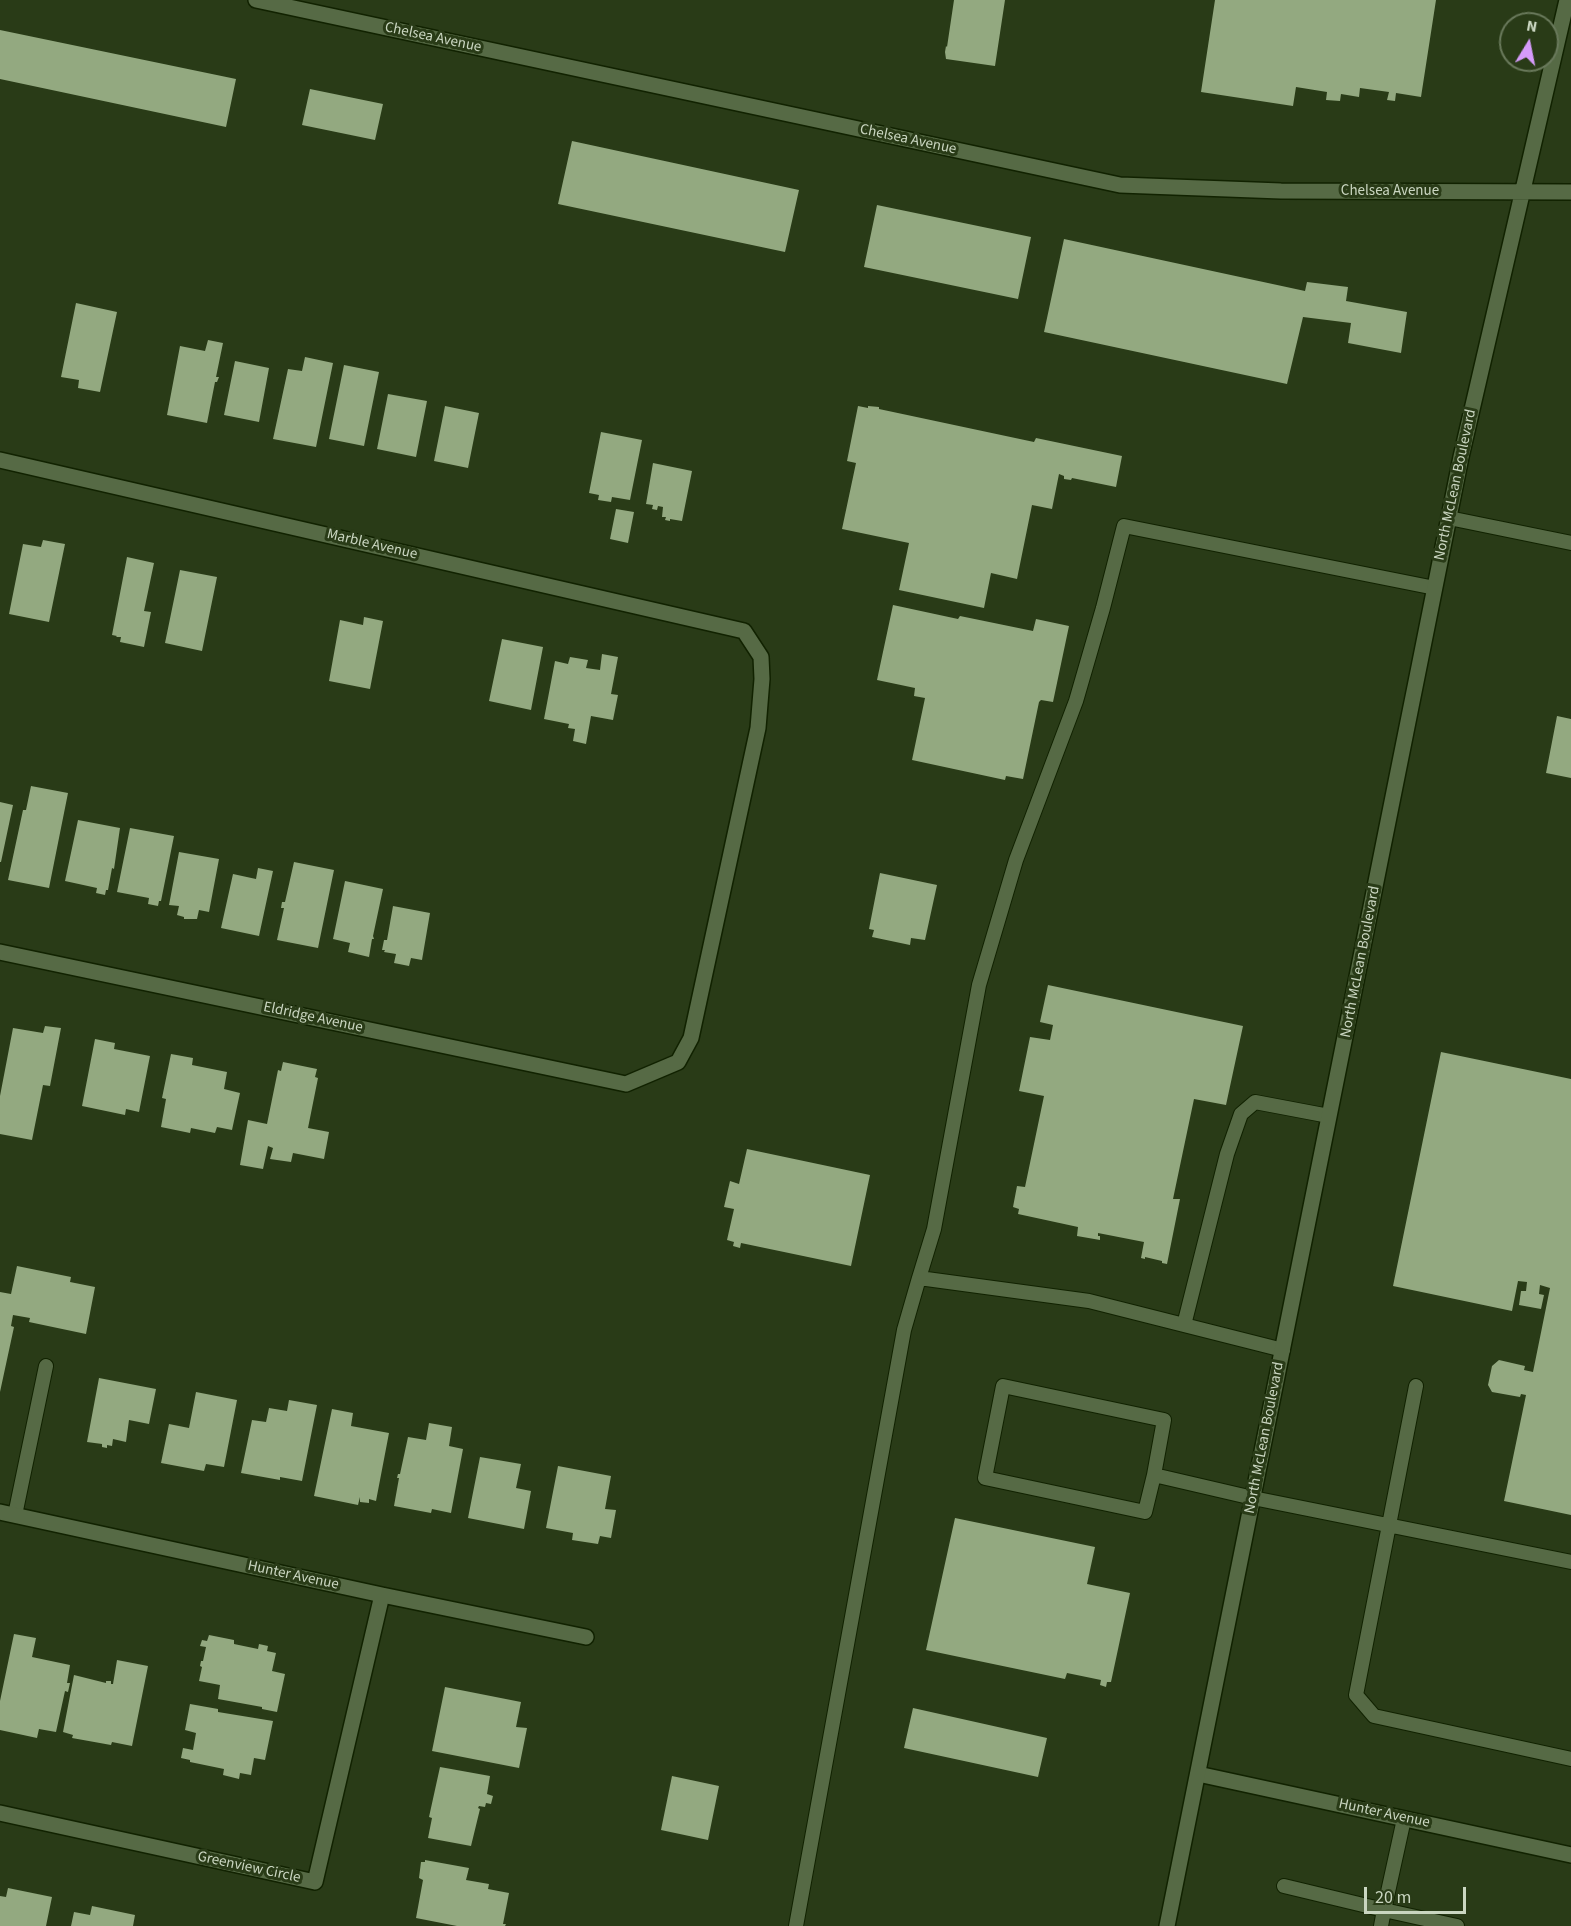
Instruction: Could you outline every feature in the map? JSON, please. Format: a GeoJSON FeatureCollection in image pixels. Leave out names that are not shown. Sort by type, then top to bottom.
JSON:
{"type":"FeatureCollection","features":[{"type":"Feature","properties":{"kind":"street","name":"Chelsea Avenue"},"geometry":{"type":"LineString","coordinates":[[256,0],[1120,185],[1281,191],[1571,192]]}},
{"type":"Feature","properties":{"kind":"street","name":"North McLean Boulevard"},"geometry":{"type":"LineString","coordinates":[[1167,1926],[1461,457],[1567,0]]}},
{"type":"Feature","properties":{"kind":"street","name":"Marble Avenue"},"geometry":{"type":"LineString","coordinates":[[0,460],[744,631],[761,657],[758,728],[691,1038],[678,1062],[626,1084]]}},
{"type":"Feature","properties":{"kind":"street","name":"Eldridge Avenue"},"geometry":{"type":"LineString","coordinates":[[0,952],[626,1084]]}},
{"type":"Feature","properties":{"kind":"street","name":"Hunter Avenue"},"geometry":{"type":"LineString","coordinates":[[8,1514],[382,1595],[586,1636]]}},
{"type":"Feature","properties":{"kind":"street","name":"Greenview Circle"},"geometry":{"type":"LineString","coordinates":[[0,1813],[315,1882],[382,1595]]}},
{"type":"Feature","properties":{"kind":"street","name":"Hunter Avenue"},"geometry":{"type":"LineString","coordinates":[[1198,1774],[1571,1855]]}},
{"type":"Feature","properties":{"kind":"lane"},"geometry":{"type":"LineString","coordinates":[[1449,518],[1571,543]]}},
{"type":"Feature","properties":{"kind":"lane"},"geometry":{"type":"LineString","coordinates":[[796,1926],[904,1330],[934,1229],[979,985],[1016,860],[1076,701],[1124,526],[1435,588]]}},
{"type":"Feature","properties":{"kind":"lane"},"geometry":{"type":"LineString","coordinates":[[1184,1325],[1227,1154],[1241,1114],[1255,1102],[1329,1116]]}},
{"type":"Feature","properties":{"kind":"lane"},"geometry":{"type":"LineString","coordinates":[[919,1278],[1089,1301],[1282,1350]]}},
{"type":"Feature","properties":{"kind":"lane"},"geometry":{"type":"LineString","coordinates":[[8,1514],[46,1366]]}},
{"type":"Feature","properties":{"kind":"lane"},"geometry":{"type":"LineString","coordinates":[[1003,1386],[1164,1420],[1154,1475],[1144,1512],[985,1478],[1003,1386]]}},
{"type":"Feature","properties":{"kind":"lane"},"geometry":{"type":"LineString","coordinates":[[1416,1386],[1356,1695],[1374,1716],[1571,1759]]}},
{"type":"Feature","properties":{"kind":"lane"},"geometry":{"type":"LineString","coordinates":[[1154,1475],[1253,1498],[1571,1563]]}},
{"type":"Feature","properties":{"kind":"lane"},"geometry":{"type":"LineString","coordinates":[[1381,1926],[1404,1818]]}},
{"type":"Feature","properties":{"kind":"lane"},"geometry":{"type":"LineString","coordinates":[[1284,1886],[1457,1926]]}},
{"type":"Feature","properties":{"kind":"building"},"geometry":{"type":"Polygon","coordinates":[[[954,0],[1005,0],[995,66],[946,59],[945,52],[954,0]]]}},
{"type":"Feature","properties":{"kind":"building"},"geometry":{"type":"Polygon","coordinates":[[[1215,0],[1436,0],[1421,97],[1396,93],[1395,101],[1387,100],[1389,92],[1360,88],[1359,97],[1341,94],[1340,101],[1326,100],[1327,92],[1296,87],[1293,106],[1201,92],[1215,0]]]}},
{"type":"Feature","properties":{"kind":"building"},"geometry":{"type":"Polygon","coordinates":[[[0,30],[236,79],[226,127],[0,79],[0,30]]]}},
{"type":"Feature","properties":{"kind":"building"},"geometry":{"type":"Polygon","coordinates":[[[310,89],[383,104],[375,140],[302,125],[310,89]]]}},
{"type":"Feature","properties":{"kind":"building"},"geometry":{"type":"Polygon","coordinates":[[[572,141],[799,190],[785,252],[558,204],[572,141]]]}},
{"type":"Feature","properties":{"kind":"building"},"geometry":{"type":"Polygon","coordinates":[[[877,205],[1031,237],[1018,299],[864,267],[877,205]]]}},
{"type":"Feature","properties":{"kind":"building"},"geometry":{"type":"Polygon","coordinates":[[[1064,239],[1305,291],[1307,282],[1348,287],[1346,301],[1407,312],[1401,353],[1348,343],[1351,323],[1303,317],[1287,384],[1044,332],[1064,239]]]}},
{"type":"Feature","properties":{"kind":"building"},"geometry":{"type":"Polygon","coordinates":[[[76,303],[117,312],[100,392],[78,388],[79,380],[61,377],[76,303]]]}},
{"type":"Feature","properties":{"kind":"building"},"geometry":{"type":"Polygon","coordinates":[[[208,340],[223,343],[216,377],[219,377],[215,382],[207,423],[167,415],[180,346],[205,351],[208,340]]]}},
{"type":"Feature","properties":{"kind":"building"},"geometry":{"type":"Polygon","coordinates":[[[305,357],[333,363],[316,447],[273,439],[288,369],[302,371],[305,357]]]}},
{"type":"Feature","properties":{"kind":"building"},"geometry":{"type":"Polygon","coordinates":[[[235,361],[269,368],[259,422],[224,415],[235,361]]]}},
{"type":"Feature","properties":{"kind":"building"},"geometry":{"type":"Polygon","coordinates":[[[344,365],[379,372],[364,446],[329,439],[344,365]]]}},
{"type":"Feature","properties":{"kind":"building"},"geometry":{"type":"Polygon","coordinates":[[[388,394],[427,401],[416,457],[377,449],[388,394]]]}},
{"type":"Feature","properties":{"kind":"building"},"geometry":{"type":"Polygon","coordinates":[[[445,406],[479,413],[468,468],[434,461],[445,406]]]}},
{"type":"Feature","properties":{"kind":"building"},"geometry":{"type":"Polygon","coordinates":[[[858,406],[879,407],[879,409],[1034,442],[1036,438],[1122,456],[1116,487],[1072,478],[1071,480],[1064,479],[1064,476],[1059,474],[1052,509],[1032,505],[1017,579],[991,573],[984,608],[899,590],[909,543],[842,529],[856,463],[847,461],[858,406]]]}},
{"type":"Feature","properties":{"kind":"building"},"geometry":{"type":"Polygon","coordinates":[[[601,432],[642,440],[630,500],[612,497],[611,502],[598,500],[599,495],[589,493],[601,432]]]}},
{"type":"Feature","properties":{"kind":"building"},"geometry":{"type":"Polygon","coordinates":[[[653,463],[692,471],[682,521],[665,520],[666,517],[662,517],[663,507],[658,506],[657,510],[652,509],[653,505],[646,504],[653,463]]]}},
{"type":"Feature","properties":{"kind":"building"},"geometry":{"type":"Polygon","coordinates":[[[616,509],[634,512],[628,543],[610,539],[616,509]]]}},
{"type":"Feature","properties":{"kind":"building"},"geometry":{"type":"Polygon","coordinates":[[[43,540],[65,544],[49,622],[9,614],[23,544],[41,547],[43,540]]]}},
{"type":"Feature","properties":{"kind":"building"},"geometry":{"type":"Polygon","coordinates":[[[127,557],[154,563],[144,611],[151,612],[144,647],[120,642],[121,637],[112,635],[127,557]]]}},
{"type":"Feature","properties":{"kind":"building"},"geometry":{"type":"Polygon","coordinates":[[[180,570],[217,577],[202,651],[165,643],[180,570]]]}},
{"type":"Feature","properties":{"kind":"building"},"geometry":{"type":"Polygon","coordinates":[[[893,605],[958,619],[960,616],[1033,631],[1036,619],[1069,626],[1053,702],[1041,700],[1039,702],[1023,779],[1006,776],[1005,780],[912,760],[925,698],[914,696],[915,688],[877,680],[893,605]]]}},
{"type":"Feature","properties":{"kind":"building"},"geometry":{"type":"Polygon","coordinates":[[[364,617],[383,621],[370,689],[329,681],[340,620],[363,625],[364,617]]]}},
{"type":"Feature","properties":{"kind":"building"},"geometry":{"type":"Polygon","coordinates":[[[502,639],[543,647],[531,710],[489,701],[502,639]]]}},
{"type":"Feature","properties":{"kind":"building"},"geometry":{"type":"Polygon","coordinates":[[[602,654],[618,657],[611,694],[618,695],[613,720],[591,716],[586,744],[573,741],[575,729],[568,728],[569,724],[544,719],[555,661],[568,664],[570,657],[588,660],[586,668],[600,670],[602,654]]]}},
{"type":"Feature","properties":{"kind":"building"},"geometry":{"type":"Polygon","coordinates":[[[1557,716],[1571,719],[1571,778],[1546,773],[1557,716]]]}},
{"type":"Feature","properties":{"kind":"building"},"geometry":{"type":"Polygon","coordinates":[[[31,786],[68,793],[49,888],[8,880],[23,810],[26,810],[31,786]]]}},
{"type":"Feature","properties":{"kind":"building"},"geometry":{"type":"Polygon","coordinates":[[[0,802],[13,805],[1,862],[0,862],[0,802]]]}},
{"type":"Feature","properties":{"kind":"building"},"geometry":{"type":"Polygon","coordinates":[[[78,820],[120,828],[114,869],[112,868],[105,895],[96,893],[97,888],[65,881],[78,820]]]}},
{"type":"Feature","properties":{"kind":"building"},"geometry":{"type":"Polygon","coordinates":[[[130,828],[174,836],[161,901],[158,906],[148,904],[149,898],[117,892],[130,828]]]}},
{"type":"Feature","properties":{"kind":"building"},"geometry":{"type":"Polygon","coordinates":[[[179,852],[219,859],[209,912],[199,910],[197,919],[184,919],[177,915],[179,906],[169,905],[179,852]]]}},
{"type":"Feature","properties":{"kind":"building"},"geometry":{"type":"Polygon","coordinates":[[[294,862],[334,870],[318,948],[277,940],[284,908],[281,908],[282,902],[285,902],[294,862]]]}},
{"type":"Feature","properties":{"kind":"building"},"geometry":{"type":"Polygon","coordinates":[[[258,868],[273,871],[259,936],[221,928],[233,874],[256,879],[258,868]]]}},
{"type":"Feature","properties":{"kind":"building"},"geometry":{"type":"Polygon","coordinates":[[[880,873],[937,885],[925,940],[911,938],[910,945],[872,937],[874,930],[869,929],[880,873]]]}},
{"type":"Feature","properties":{"kind":"building"},"geometry":{"type":"Polygon","coordinates":[[[345,881],[383,889],[369,957],[348,952],[350,943],[333,939],[345,881]]]}},
{"type":"Feature","properties":{"kind":"building"},"geometry":{"type":"Polygon","coordinates":[[[393,906],[430,913],[422,960],[411,958],[409,966],[394,963],[396,954],[382,950],[384,940],[387,940],[393,906]]]}},
{"type":"Feature","properties":{"kind":"building"},"geometry":{"type":"Polygon","coordinates":[[[1048,985],[1243,1026],[1226,1105],[1194,1099],[1173,1199],[1180,1199],[1167,1264],[1145,1257],[1145,1259],[1141,1258],[1144,1242],[1098,1233],[1100,1240],[1077,1236],[1078,1227],[1018,1214],[1019,1209],[1013,1207],[1017,1186],[1025,1187],[1044,1096],[1019,1091],[1030,1037],[1050,1040],[1053,1025],[1040,1022],[1048,985]]]}},
{"type":"Feature","properties":{"kind":"building"},"geometry":{"type":"Polygon","coordinates":[[[45,1026],[61,1028],[50,1086],[43,1085],[32,1140],[0,1134],[0,1096],[13,1028],[43,1033],[45,1026]]]}},
{"type":"Feature","properties":{"kind":"building"},"geometry":{"type":"Polygon","coordinates":[[[95,1039],[115,1043],[114,1049],[150,1056],[139,1112],[126,1109],[125,1115],[82,1106],[95,1039]]]}},
{"type":"Feature","properties":{"kind":"building"},"geometry":{"type":"Polygon","coordinates":[[[1441,1052],[1571,1079],[1571,1515],[1504,1501],[1526,1395],[1521,1394],[1520,1397],[1492,1392],[1488,1385],[1492,1366],[1499,1360],[1525,1366],[1524,1370],[1533,1372],[1550,1288],[1540,1285],[1539,1294],[1544,1295],[1541,1309],[1519,1305],[1521,1291],[1526,1291],[1527,1282],[1518,1281],[1512,1311],[1393,1286],[1441,1052]]]}},
{"type":"Feature","properties":{"kind":"building"},"geometry":{"type":"Polygon","coordinates":[[[171,1054],[193,1058],[192,1065],[227,1072],[224,1089],[240,1093],[232,1130],[217,1127],[215,1133],[191,1128],[190,1133],[161,1127],[166,1099],[162,1098],[171,1054]]]}},
{"type":"Feature","properties":{"kind":"building"},"geometry":{"type":"Polygon","coordinates":[[[283,1062],[317,1069],[315,1077],[318,1078],[308,1128],[329,1132],[324,1159],[293,1153],[291,1162],[270,1159],[273,1148],[268,1146],[263,1169],[240,1165],[248,1120],[267,1124],[278,1070],[281,1071],[283,1062]]]}},
{"type":"Feature","properties":{"kind":"building"},"geometry":{"type":"Polygon","coordinates":[[[747,1149],[870,1175],[851,1266],[741,1243],[740,1248],[733,1246],[734,1242],[727,1240],[734,1209],[724,1207],[730,1181],[739,1184],[747,1149]]]}},
{"type":"Feature","properties":{"kind":"building"},"geometry":{"type":"Polygon","coordinates":[[[17,1266],[71,1277],[70,1282],[95,1287],[86,1334],[29,1322],[30,1318],[13,1315],[11,1326],[14,1327],[0,1392],[0,1292],[11,1294],[17,1266]]]}},
{"type":"Feature","properties":{"kind":"building"},"geometry":{"type":"Polygon","coordinates":[[[99,1378],[156,1389],[149,1424],[129,1420],[126,1442],[113,1439],[112,1446],[107,1445],[107,1448],[102,1447],[102,1444],[87,1442],[99,1378]]]}},
{"type":"Feature","properties":{"kind":"building"},"geometry":{"type":"Polygon","coordinates":[[[196,1392],[237,1400],[224,1467],[206,1464],[204,1471],[161,1463],[169,1424],[189,1428],[196,1392]]]}},
{"type":"Feature","properties":{"kind":"building"},"geometry":{"type":"Polygon","coordinates":[[[289,1400],[317,1405],[302,1481],[280,1477],[280,1480],[241,1473],[252,1420],[266,1422],[269,1408],[287,1411],[289,1400]]]}},
{"type":"Feature","properties":{"kind":"building"},"geometry":{"type":"Polygon","coordinates":[[[332,1409],[353,1413],[351,1426],[389,1433],[376,1501],[369,1499],[369,1503],[360,1502],[360,1497],[358,1505],[314,1496],[332,1409]]]}},
{"type":"Feature","properties":{"kind":"building"},"geometry":{"type":"Polygon","coordinates":[[[429,1423],[452,1427],[449,1446],[463,1449],[451,1513],[432,1509],[431,1513],[394,1506],[399,1478],[397,1478],[400,1474],[408,1437],[426,1440],[429,1423]]]}},
{"type":"Feature","properties":{"kind":"building"},"geometry":{"type":"Polygon","coordinates":[[[480,1457],[521,1464],[516,1488],[531,1491],[524,1529],[468,1518],[480,1457]]]}},
{"type":"Feature","properties":{"kind":"building"},"geometry":{"type":"Polygon","coordinates":[[[558,1466],[611,1476],[605,1509],[616,1510],[611,1538],[600,1536],[598,1544],[572,1540],[573,1533],[546,1528],[558,1466]]]}},
{"type":"Feature","properties":{"kind":"building"},"geometry":{"type":"Polygon","coordinates":[[[955,1518],[1095,1547],[1087,1584],[1130,1593],[1111,1682],[1107,1682],[1106,1687],[1100,1685],[1101,1680],[1067,1673],[1065,1679],[926,1650],[955,1518]]]}},
{"type":"Feature","properties":{"kind":"building"},"geometry":{"type":"Polygon","coordinates":[[[14,1634],[36,1638],[32,1657],[70,1665],[67,1683],[70,1683],[68,1692],[65,1691],[56,1732],[39,1729],[37,1738],[0,1730],[0,1701],[14,1634]]]}},
{"type":"Feature","properties":{"kind":"building"},"geometry":{"type":"Polygon","coordinates":[[[209,1635],[234,1640],[234,1644],[258,1649],[259,1644],[268,1646],[267,1651],[276,1653],[272,1671],[285,1674],[277,1712],[218,1699],[220,1685],[199,1681],[201,1661],[203,1661],[206,1647],[200,1646],[202,1640],[207,1641],[209,1635]]]}},
{"type":"Feature","properties":{"kind":"building"},"geometry":{"type":"Polygon","coordinates":[[[117,1660],[148,1666],[132,1746],[72,1738],[73,1735],[63,1732],[74,1675],[106,1683],[106,1681],[111,1681],[113,1684],[117,1660]]]}},
{"type":"Feature","properties":{"kind":"building"},"geometry":{"type":"Polygon","coordinates":[[[445,1687],[521,1702],[516,1727],[527,1728],[519,1768],[432,1751],[445,1687]]]}},
{"type":"Feature","properties":{"kind":"building"},"geometry":{"type":"Polygon","coordinates":[[[190,1704],[218,1709],[218,1712],[273,1721],[265,1760],[254,1758],[251,1775],[240,1773],[239,1779],[223,1775],[224,1769],[181,1758],[183,1748],[193,1750],[196,1733],[185,1730],[190,1704]]]}},
{"type":"Feature","properties":{"kind":"building"},"geometry":{"type":"Polygon","coordinates":[[[913,1708],[1047,1738],[1038,1777],[904,1748],[913,1708]]]}},
{"type":"Feature","properties":{"kind":"building"},"geometry":{"type":"Polygon","coordinates":[[[440,1767],[490,1776],[487,1794],[493,1796],[491,1804],[486,1803],[485,1807],[479,1806],[478,1808],[480,1809],[471,1846],[428,1838],[432,1818],[429,1817],[440,1767]]]}},
{"type":"Feature","properties":{"kind":"building"},"geometry":{"type":"Polygon","coordinates":[[[672,1776],[719,1786],[708,1840],[661,1830],[672,1776]]]}},
{"type":"Feature","properties":{"kind":"building"},"geometry":{"type":"Polygon","coordinates":[[[425,1860],[469,1868],[466,1880],[489,1884],[488,1889],[509,1893],[503,1924],[506,1924],[505,1926],[457,1926],[416,1918],[423,1880],[419,1878],[421,1862],[425,1860]]]}},
{"type":"Feature","properties":{"kind":"building"},"geometry":{"type":"Polygon","coordinates":[[[8,1888],[52,1897],[46,1926],[0,1926],[0,1896],[6,1897],[8,1888]]]}},
{"type":"Feature","properties":{"kind":"building"},"geometry":{"type":"Polygon","coordinates":[[[92,1906],[135,1915],[133,1926],[71,1926],[74,1912],[90,1915],[92,1906]]]}}]}
